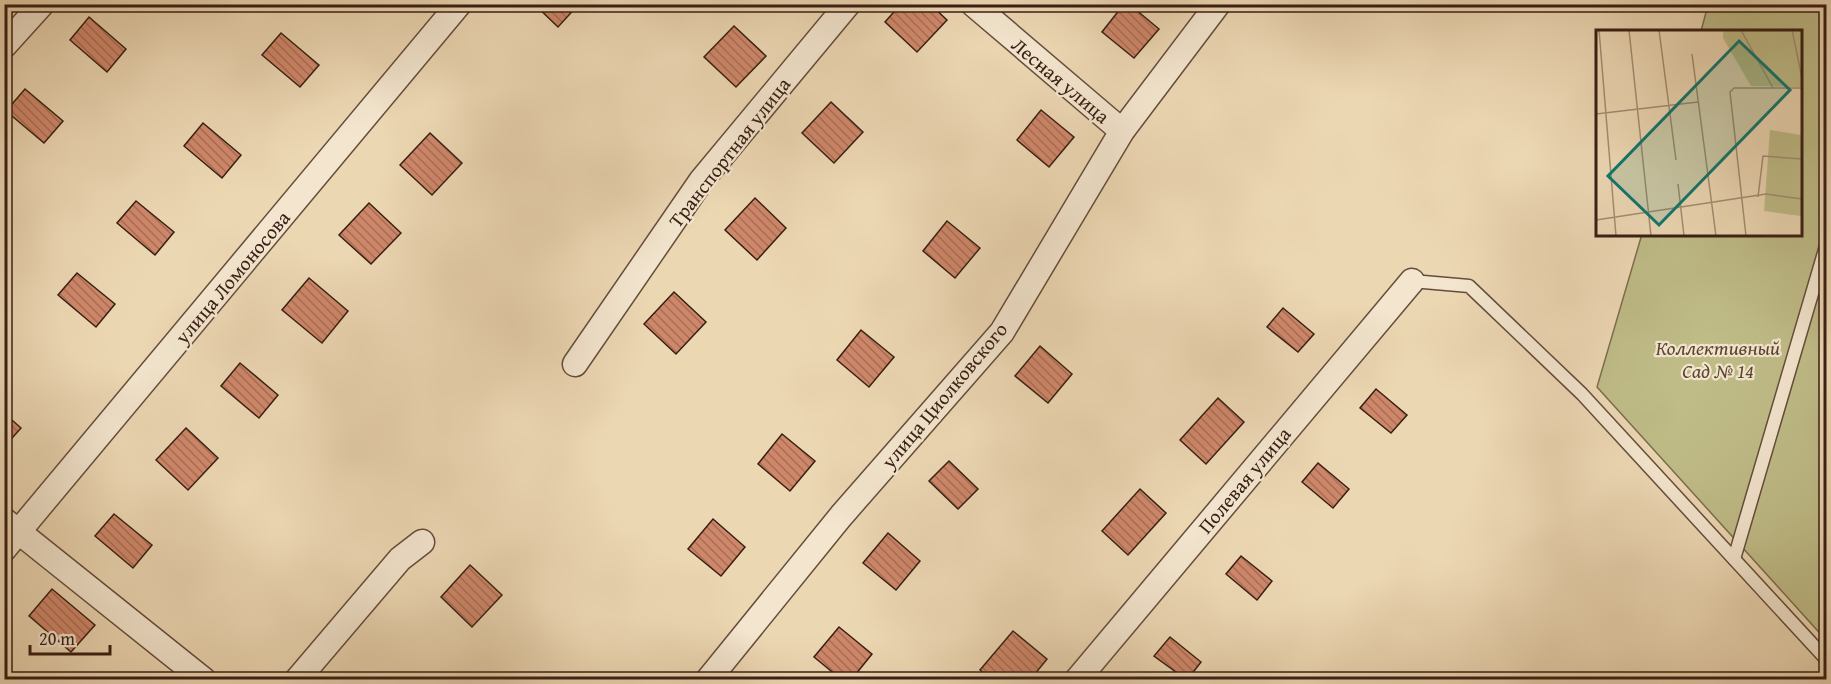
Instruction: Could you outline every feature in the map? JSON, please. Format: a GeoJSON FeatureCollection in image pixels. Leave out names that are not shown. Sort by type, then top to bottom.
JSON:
{"type":"FeatureCollection","features":[{"type":"Feature","properties":{"kind":"street"},"geometry":{"type":"LineString","coordinates":[[4,46],[42,4]]}},
{"type":"Feature","properties":{"kind":"street","name":"улица Ломоносова"},"geometry":{"type":"LineString","coordinates":[[9,534],[459,4]]}},
{"type":"Feature","properties":{"kind":"street","name":"Транспортная улица"},"geometry":{"type":"LineString","coordinates":[[575,364],[701,181],[848,4]]}},
{"type":"Feature","properties":{"kind":"street","name":"Лесная улица"},"geometry":{"type":"LineString","coordinates":[[973,4],[1122,131]]}},
{"type":"Feature","properties":{"kind":"street","name":"улица Циолковского"},"geometry":{"type":"LineString","coordinates":[[708,680],[841,516],[1002,332],[1122,131],[1218,4]]}},
{"type":"Feature","properties":{"kind":"street","name":"Полевая улица"},"geometry":{"type":"LineString","coordinates":[[1077,680],[1412,281]]}},
{"type":"Feature","properties":{"kind":"street"},"geometry":{"type":"LineString","coordinates":[[9,534],[204,680]]}},
{"type":"Feature","properties":{"kind":"street"},"geometry":{"type":"LineString","coordinates":[[297,680],[400,559],[422,542]]}},
{"type":"Feature","properties":{"kind":"lane"},"geometry":{"type":"LineString","coordinates":[[1734,559],[1827,246]]}},
{"type":"Feature","properties":{"kind":"lane"},"geometry":{"type":"LineString","coordinates":[[1412,281],[1469,286],[1582,394],[1827,659]]}},
{"type":"Feature","properties":{"kind":"green space","name":"Коллективный Сад № 14"},"geometry":{"type":"Polygon","coordinates":[[[1708,5],[1826,5],[1826,640],[1597,387],[1641,236],[1801,236],[1801,30],[1701,30],[1708,5]]]}},
{"type":"Feature","properties":{"kind":"building"},"geometry":{"type":"Polygon","coordinates":[[[534,4],[579,4],[558,27],[534,4]]]}},
{"type":"Feature","properties":{"kind":"building"},"geometry":{"type":"Polygon","coordinates":[[[901,4],[930,4],[947,20],[917,52],[885,22],[901,4]]]}},
{"type":"Feature","properties":{"kind":"building"},"geometry":{"type":"Polygon","coordinates":[[[1124,4],[1129,4],[1159,29],[1134,58],[1102,32],[1124,4]]]}},
{"type":"Feature","properties":{"kind":"building"},"geometry":{"type":"Polygon","coordinates":[[[89,17],[126,49],[107,72],[70,40],[89,17]]]}},
{"type":"Feature","properties":{"kind":"building"},"geometry":{"type":"Polygon","coordinates":[[[734,26],[766,56],[736,87],[704,57],[734,26]]]}},
{"type":"Feature","properties":{"kind":"building"},"geometry":{"type":"Polygon","coordinates":[[[281,33],[319,65],[300,87],[262,55],[281,33]]]}},
{"type":"Feature","properties":{"kind":"building"},"geometry":{"type":"Polygon","coordinates":[[[25,89],[63,121],[44,143],[6,111],[25,89]]]}},
{"type":"Feature","properties":{"kind":"building"},"geometry":{"type":"Polygon","coordinates":[[[831,102],[863,132],[834,163],[802,133],[831,102]]]}},
{"type":"Feature","properties":{"kind":"building"},"geometry":{"type":"Polygon","coordinates":[[[1041,110],[1074,137],[1049,167],[1017,140],[1041,110]]]}},
{"type":"Feature","properties":{"kind":"building"},"geometry":{"type":"Polygon","coordinates":[[[203,123],[241,155],[222,178],[184,146],[203,123]]]}},
{"type":"Feature","properties":{"kind":"building"},"geometry":{"type":"Polygon","coordinates":[[[430,133],[462,163],[432,195],[400,165],[430,133]]]}},
{"type":"Feature","properties":{"kind":"building"},"geometry":{"type":"Polygon","coordinates":[[[755,198],[786,228],[757,260],[725,230],[755,198]]]}},
{"type":"Feature","properties":{"kind":"building"},"geometry":{"type":"Polygon","coordinates":[[[136,201],[174,232],[155,255],[117,223],[136,201]]]}},
{"type":"Feature","properties":{"kind":"building"},"geometry":{"type":"Polygon","coordinates":[[[369,203],[401,233],[371,264],[339,235],[369,203]]]}},
{"type":"Feature","properties":{"kind":"building"},"geometry":{"type":"Polygon","coordinates":[[[947,221],[980,248],[955,278],[923,251],[947,221]]]}},
{"type":"Feature","properties":{"kind":"building"},"geometry":{"type":"Polygon","coordinates":[[[77,273],[115,304],[96,327],[58,295],[77,273]]]}},
{"type":"Feature","properties":{"kind":"building"},"geometry":{"type":"Polygon","coordinates":[[[309,278],[348,311],[322,343],[282,310],[309,278]]]}},
{"type":"Feature","properties":{"kind":"building"},"geometry":{"type":"Polygon","coordinates":[[[674,292],[706,322],[676,354],[644,324],[674,292]]]}},
{"type":"Feature","properties":{"kind":"building"},"geometry":{"type":"Polygon","coordinates":[[[1283,308],[1314,334],[1298,352],[1267,327],[1283,308]]]}},
{"type":"Feature","properties":{"kind":"building"},"geometry":{"type":"Polygon","coordinates":[[[861,330],[894,357],[869,387],[837,360],[861,330]]]}},
{"type":"Feature","properties":{"kind":"building"},"geometry":{"type":"Polygon","coordinates":[[[1040,346],[1072,374],[1048,403],[1015,376],[1040,346]]]}},
{"type":"Feature","properties":{"kind":"building"},"geometry":{"type":"Polygon","coordinates":[[[240,363],[278,395],[259,418],[221,386],[240,363]]]}},
{"type":"Feature","properties":{"kind":"building"},"geometry":{"type":"Polygon","coordinates":[[[1376,389],[1407,415],[1391,433],[1360,408],[1376,389]]]}},
{"type":"Feature","properties":{"kind":"building"},"geometry":{"type":"Polygon","coordinates":[[[1218,398],[1244,422],[1206,464],[1180,440],[1218,398]]]}},
{"type":"Feature","properties":{"kind":"building"},"geometry":{"type":"Polygon","coordinates":[[[4,413],[21,428],[4,447],[4,413]]]}},
{"type":"Feature","properties":{"kind":"building"},"geometry":{"type":"Polygon","coordinates":[[[186,428],[218,458],[188,490],[156,460],[186,428]]]}},
{"type":"Feature","properties":{"kind":"building"},"geometry":{"type":"Polygon","coordinates":[[[782,434],[815,461],[790,491],[758,464],[782,434]]]}},
{"type":"Feature","properties":{"kind":"building"},"geometry":{"type":"Polygon","coordinates":[[[949,461],[978,489],[958,509],[929,481],[949,461]]]}},
{"type":"Feature","properties":{"kind":"building"},"geometry":{"type":"Polygon","coordinates":[[[1318,463],[1349,489],[1333,508],[1302,482],[1318,463]]]}},
{"type":"Feature","properties":{"kind":"building"},"geometry":{"type":"Polygon","coordinates":[[[1140,489],[1166,513],[1128,555],[1102,531],[1140,489]]]}},
{"type":"Feature","properties":{"kind":"building"},"geometry":{"type":"Polygon","coordinates":[[[114,514],[152,545],[133,568],[95,536],[114,514]]]}},
{"type":"Feature","properties":{"kind":"building"},"geometry":{"type":"Polygon","coordinates":[[[713,519],[745,547],[721,576],[688,549],[713,519]]]}},
{"type":"Feature","properties":{"kind":"building"},"geometry":{"type":"Polygon","coordinates":[[[888,533],[920,561],[896,590],[863,563],[888,533]]]}},
{"type":"Feature","properties":{"kind":"building"},"geometry":{"type":"Polygon","coordinates":[[[1241,556],[1272,581],[1257,600],[1226,574],[1241,556]]]}},
{"type":"Feature","properties":{"kind":"building"},"geometry":{"type":"Polygon","coordinates":[[[470,565],[502,595],[472,627],[441,597],[470,565]]]}},
{"type":"Feature","properties":{"kind":"building"},"geometry":{"type":"Polygon","coordinates":[[[52,589],[95,625],[71,652],[29,616],[52,589]]]}},
{"type":"Feature","properties":{"kind":"building"},"geometry":{"type":"Polygon","coordinates":[[[839,627],[872,654],[851,680],[842,680],[814,657],[839,627]]]}},
{"type":"Feature","properties":{"kind":"building"},"geometry":{"type":"Polygon","coordinates":[[[1013,631],[1047,659],[1030,680],[1015,680],[1010,675],[1006,680],[992,680],[980,670],[1013,631]]]}},
{"type":"Feature","properties":{"kind":"building"},"geometry":{"type":"Polygon","coordinates":[[[1170,637],[1201,662],[1187,680],[1154,656],[1170,637]]]}}]}
